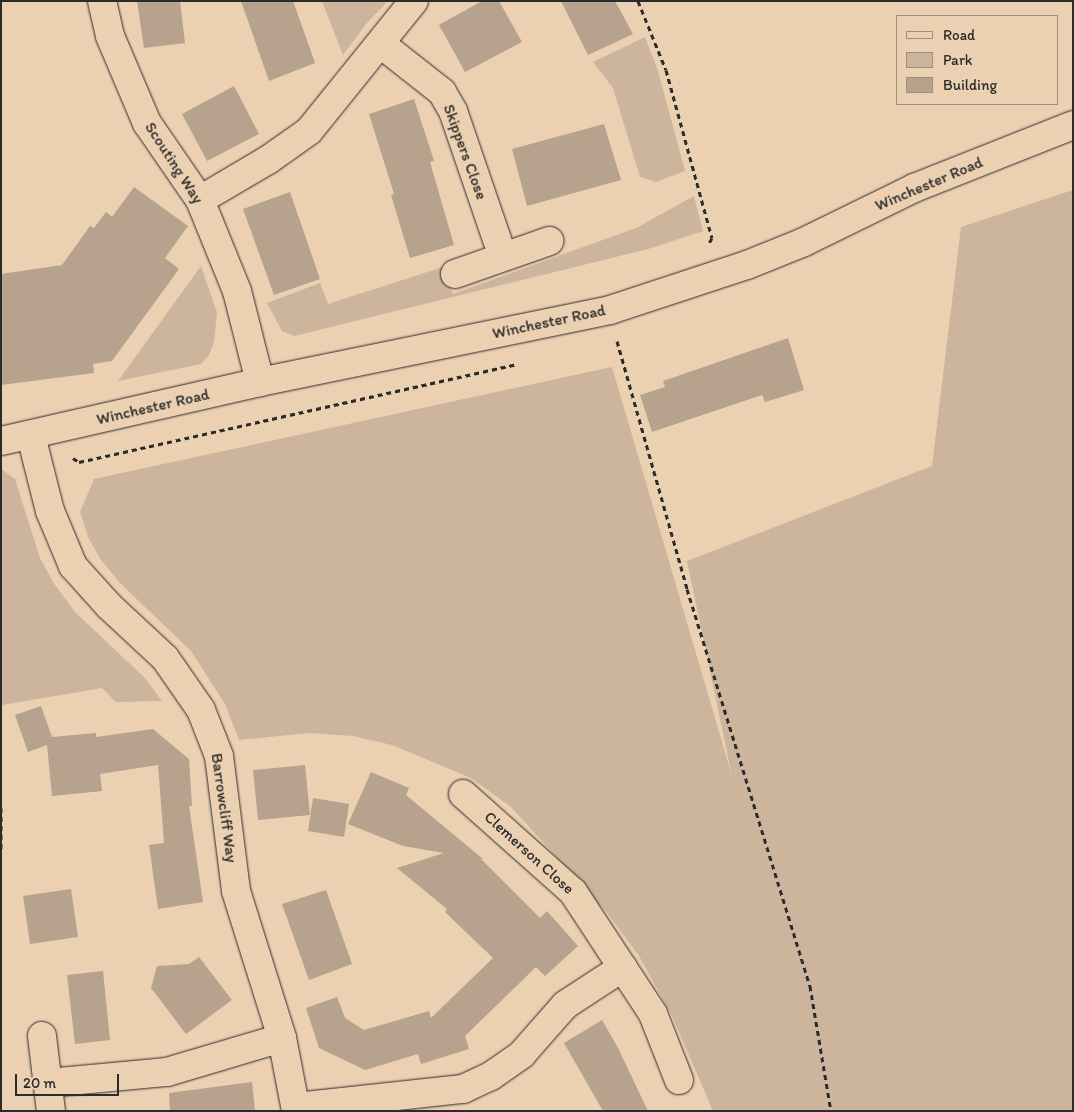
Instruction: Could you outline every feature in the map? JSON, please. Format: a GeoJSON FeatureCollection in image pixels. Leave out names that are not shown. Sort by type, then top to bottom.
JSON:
{"type":"FeatureCollection","features":[{"type":"Feature","properties":{"kind":"street","name":"Scouting Way"},"geometry":{"type":"LineString","coordinates":[[102,1],[110,36],[147,123],[200,200],[237,291],[260,382]]}},
{"type":"Feature","properties":{"kind":"street"},"geometry":{"type":"LineString","coordinates":[[200,200],[268,160],[309,131],[414,1]]}},
{"type":"Feature","properties":{"kind":"street","name":"Skippers Close"},"geometry":{"type":"LineString","coordinates":[[381,44],[442,92],[453,112],[503,257]]}},
{"type":"Feature","properties":{"kind":"street","name":"Winchester Road"},"geometry":{"type":"LineString","coordinates":[[1,442],[260,382],[610,310],[709,279],[804,242],[914,188],[1073,125]]}},
{"type":"Feature","properties":{"kind":"street"},"geometry":{"type":"LineString","coordinates":[[455,274],[549,241]]}},
{"type":"Feature","properties":{"kind":"street","name":"Barrowcliff Way"},"geometry":{"type":"LineString","coordinates":[[32,436],[50,512],[73,566],[109,606],[165,658],[201,710],[219,756],[236,891],[282,1038],[296,1109]]}},
{"type":"Feature","properties":{"kind":"street","name":"Clemerson Close"},"geometry":{"type":"LineString","coordinates":[[463,794],[573,892],[653,1014],[679,1080]]}},
{"type":"Feature","properties":{"kind":"street"},"geometry":{"type":"LineString","coordinates":[[296,1109],[463,1089],[491,1076],[522,1054],[566,1006],[623,967]]}},
{"type":"Feature","properties":{"kind":"street"},"geometry":{"type":"LineString","coordinates":[[42,1036],[51,1111]]}},
{"type":"Feature","properties":{"kind":"street"},"geometry":{"type":"LineString","coordinates":[[48,1083],[167,1072],[282,1038]]}},
{"type":"Feature","properties":{"kind":"path"},"geometry":{"type":"LineString","coordinates":[[638,1],[666,70],[712,238],[702,256],[709,279]]}},
{"type":"Feature","properties":{"kind":"path"},"geometry":{"type":"LineString","coordinates":[[610,310],[687,589],[810,986],[831,1111]]}},
{"type":"Feature","properties":{"kind":"path"},"geometry":{"type":"LineString","coordinates":[[1,808],[1,851]]}},
{"type":"Feature","properties":{"kind":"green space"},"geometry":{"type":"Polygon","coordinates":[[[322,1],[388,1],[366,24],[343,55],[322,1]]]}},
{"type":"Feature","properties":{"kind":"green space"},"geometry":{"type":"Polygon","coordinates":[[[645,37],[658,71],[685,171],[656,182],[640,177],[613,88],[593,62],[645,37]]]}},
{"type":"Feature","properties":{"kind":"green space"},"geometry":{"type":"Polygon","coordinates":[[[1073,190],[1073,1111],[713,1111],[672,1016],[639,956],[608,914],[511,807],[471,778],[392,745],[353,736],[308,733],[239,740],[225,704],[191,651],[121,584],[101,560],[88,537],[80,512],[94,479],[612,367],[732,776],[687,561],[932,466],[961,227],[1073,190]]]}},
{"type":"Feature","properties":{"kind":"green space"},"geometry":{"type":"Polygon","coordinates":[[[694,196],[703,231],[648,249],[294,336],[282,331],[267,303],[320,283],[328,304],[443,267],[453,294],[636,228],[694,196]]]}},
{"type":"Feature","properties":{"kind":"green space"},"geometry":{"type":"Polygon","coordinates":[[[201,266],[217,313],[214,342],[209,355],[201,364],[118,381],[201,266]]]}},
{"type":"Feature","properties":{"kind":"green space"},"geometry":{"type":"Polygon","coordinates":[[[1,469],[15,479],[40,558],[55,585],[75,612],[145,678],[162,701],[116,702],[102,688],[2,705],[1,469]]]}},
{"type":"Feature","properties":{"kind":"building"},"geometry":{"type":"Polygon","coordinates":[[[137,1],[180,1],[185,43],[144,48],[137,1]]]}},
{"type":"Feature","properties":{"kind":"building"},"geometry":{"type":"Polygon","coordinates":[[[241,1],[293,1],[315,63],[269,81],[241,1]]]}},
{"type":"Feature","properties":{"kind":"building"},"geometry":{"type":"Polygon","coordinates":[[[482,1],[499,1],[522,42],[465,72],[439,25],[482,1]]]}},
{"type":"Feature","properties":{"kind":"building"},"geometry":{"type":"Polygon","coordinates":[[[561,1],[615,1],[633,34],[588,55],[561,1]]]}},
{"type":"Feature","properties":{"kind":"building"},"geometry":{"type":"Polygon","coordinates":[[[234,86],[259,134],[207,161],[182,114],[234,86]]]}},
{"type":"Feature","properties":{"kind":"building"},"geometry":{"type":"Polygon","coordinates":[[[414,99],[434,161],[430,162],[454,245],[410,258],[391,195],[394,194],[369,114],[414,99]]]}},
{"type":"Feature","properties":{"kind":"building"},"geometry":{"type":"Polygon","coordinates":[[[604,124],[621,180],[527,206],[512,149],[604,124]]]}},
{"type":"Feature","properties":{"kind":"building"},"geometry":{"type":"Polygon","coordinates":[[[134,187],[188,226],[165,258],[179,269],[112,361],[93,364],[94,373],[1,385],[1,274],[62,265],[90,226],[94,228],[106,212],[112,217],[134,187]]]}},
{"type":"Feature","properties":{"kind":"building"},"geometry":{"type":"Polygon","coordinates":[[[290,192],[320,279],[274,295],[243,209],[290,192]]]}},
{"type":"Feature","properties":{"kind":"building"},"geometry":{"type":"Polygon","coordinates":[[[788,338],[804,390],[765,402],[762,395],[652,432],[640,395],[665,387],[663,381],[788,338]]]}},
{"type":"Feature","properties":{"kind":"building"},"geometry":{"type":"Polygon","coordinates":[[[41,706],[52,737],[96,733],[96,737],[153,729],[189,759],[192,806],[189,806],[203,902],[158,909],[149,845],[164,843],[158,765],[100,774],[102,791],[52,796],[47,745],[28,752],[15,715],[41,706]]]}},
{"type":"Feature","properties":{"kind":"building"},"geometry":{"type":"Polygon","coordinates":[[[305,765],[310,815],[258,820],[253,770],[305,765]]]}},
{"type":"Feature","properties":{"kind":"building"},"geometry":{"type":"Polygon","coordinates":[[[371,772],[409,788],[406,795],[483,859],[481,859],[540,918],[547,911],[578,946],[545,976],[536,967],[465,1036],[469,1049],[421,1064],[418,1054],[365,1070],[319,1048],[306,1008],[337,997],[345,1018],[364,1030],[429,1011],[431,1018],[493,958],[445,912],[447,909],[397,868],[444,853],[403,846],[348,824],[371,772]]]}},
{"type":"Feature","properties":{"kind":"building"},"geometry":{"type":"Polygon","coordinates":[[[313,798],[349,804],[344,837],[308,831],[313,798]]]}},
{"type":"Feature","properties":{"kind":"building"},"geometry":{"type":"Polygon","coordinates":[[[71,889],[78,937],[30,944],[23,896],[71,889]]]}},
{"type":"Feature","properties":{"kind":"building"},"geometry":{"type":"Polygon","coordinates":[[[326,890],[352,964],[309,980],[282,904],[326,890]]]}},
{"type":"Feature","properties":{"kind":"building"},"geometry":{"type":"Polygon","coordinates":[[[199,957],[232,1000],[186,1034],[151,988],[157,966],[189,964],[199,957]]]}},
{"type":"Feature","properties":{"kind":"building"},"geometry":{"type":"Polygon","coordinates":[[[103,971],[110,1040],[75,1044],[67,975],[103,971]]]}},
{"type":"Feature","properties":{"kind":"building"},"geometry":{"type":"Polygon","coordinates":[[[602,1020],[617,1046],[648,1111],[603,1111],[564,1043],[602,1020]]]}},
{"type":"Feature","properties":{"kind":"building"},"geometry":{"type":"Polygon","coordinates":[[[252,1082],[255,1111],[170,1111],[169,1093],[252,1082]]]}}]}
